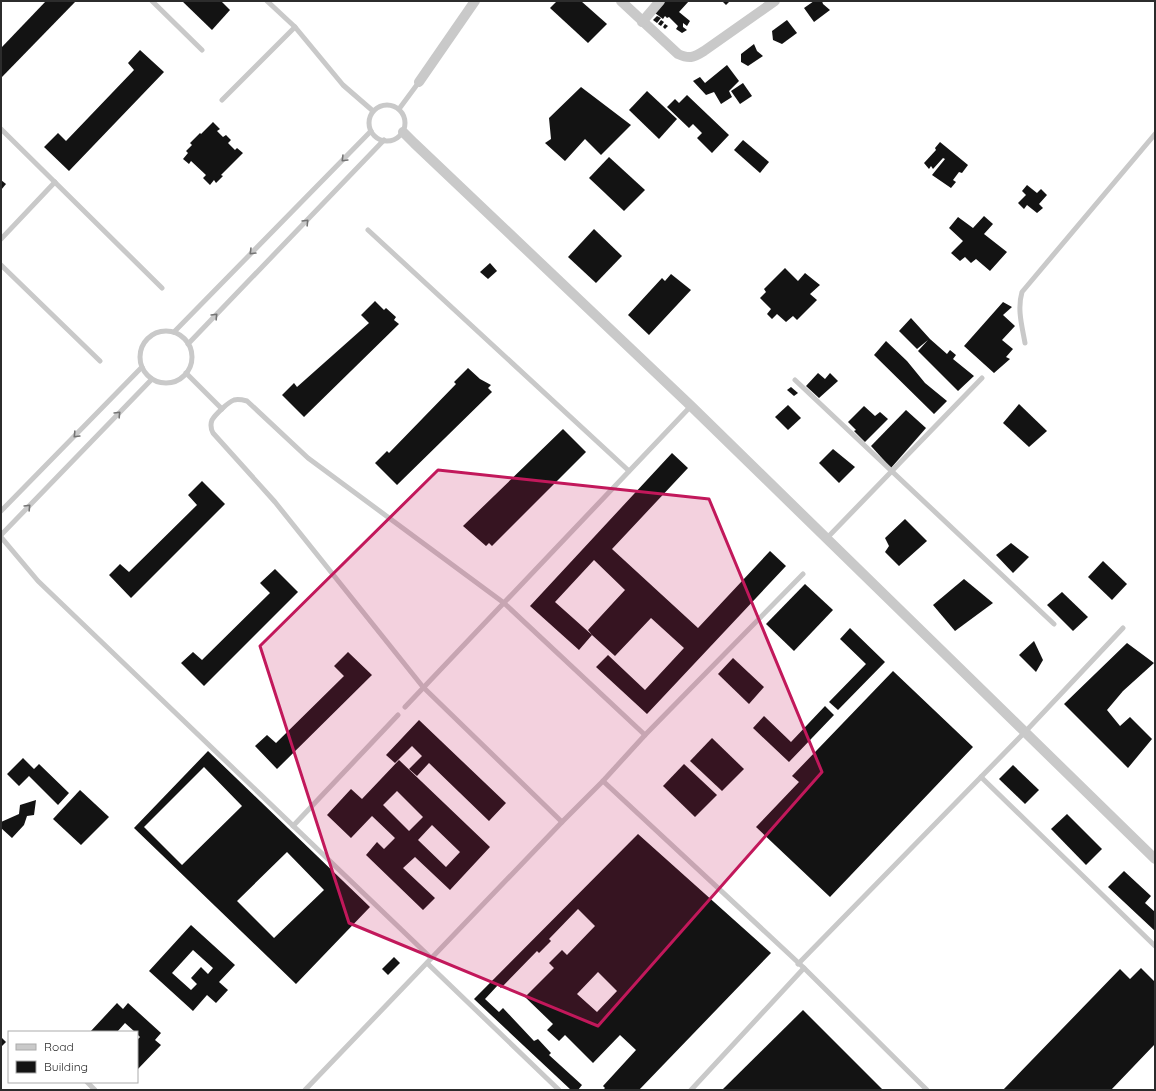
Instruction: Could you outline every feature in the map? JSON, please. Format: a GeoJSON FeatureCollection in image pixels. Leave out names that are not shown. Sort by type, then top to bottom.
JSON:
{"type":"FeatureCollection","features":[{"type":"Feature","properties":{"kind":"street"},"geometry":{"type":"LineString","coordinates":[[419,82],[475,1]]}},
{"type":"Feature","properties":{"kind":"street"},"geometry":{"type":"LineString","coordinates":[[621,1],[678,54],[691,58],[704,51],[775,1]]}},
{"type":"Feature","properties":{"kind":"street"},"geometry":{"type":"LineString","coordinates":[[642,22],[660,1]]}},
{"type":"Feature","properties":{"kind":"street"},"geometry":{"type":"LineString","coordinates":[[403,132],[691,406],[1155,858]]}},
{"type":"Feature","properties":{"kind":"lane"},"geometry":{"type":"LineString","coordinates":[[152,1],[202,50]]}},
{"type":"Feature","properties":{"kind":"lane"},"geometry":{"type":"LineString","coordinates":[[267,1],[295,27],[343,85],[373,111]]}},
{"type":"Feature","properties":{"kind":"lane"},"geometry":{"type":"LineString","coordinates":[[222,100],[295,27]]}},
{"type":"Feature","properties":{"kind":"lane"},"geometry":{"type":"LineString","coordinates":[[400,109],[419,82]]}},
{"type":"Feature","properties":{"kind":"lane"},"geometry":{"type":"LineString","coordinates":[[389,104],[400,109],[404,114],[406,126],[399,137],[387,141],[375,136],[369,125],[373,111],[377,107],[389,104]]}},
{"type":"Feature","properties":{"kind":"lane"},"geometry":{"type":"LineString","coordinates":[[1,129],[162,288]]}},
{"type":"Feature","properties":{"kind":"lane"},"geometry":{"type":"LineString","coordinates":[[174,332],[371,131]]}},
{"type":"Feature","properties":{"kind":"lane"},"geometry":{"type":"LineString","coordinates":[[1025,343],[1020,310],[1022,292],[1155,134]]}},
{"type":"Feature","properties":{"kind":"lane"},"geometry":{"type":"LineString","coordinates":[[188,344],[384,140]]}},
{"type":"Feature","properties":{"kind":"lane"},"geometry":{"type":"LineString","coordinates":[[1,238],[55,182]]}},
{"type":"Feature","properties":{"kind":"lane"},"geometry":{"type":"LineString","coordinates":[[368,230],[629,471]]}},
{"type":"Feature","properties":{"kind":"lane"},"geometry":{"type":"LineString","coordinates":[[1,265],[100,361]]}},
{"type":"Feature","properties":{"kind":"lane"},"geometry":{"type":"LineString","coordinates":[[160,332],[174,332],[185,339],[188,344],[192,356],[189,368],[181,378],[170,382],[158,381],[152,379],[142,367],[140,354],[149,337],[160,332]]}},
{"type":"Feature","properties":{"kind":"lane"},"geometry":{"type":"LineString","coordinates":[[1,511],[142,367]]}},
{"type":"Feature","properties":{"kind":"lane"},"geometry":{"type":"LineString","coordinates":[[186,373],[222,409]]}},
{"type":"Feature","properties":{"kind":"lane"},"geometry":{"type":"LineString","coordinates":[[827,538],[982,378]]}},
{"type":"Feature","properties":{"kind":"lane"},"geometry":{"type":"LineString","coordinates":[[152,379],[1,536],[38,581],[431,958]]}},
{"type":"Feature","properties":{"kind":"lane"},"geometry":{"type":"LineString","coordinates":[[795,380],[1054,624]]}},
{"type":"Feature","properties":{"kind":"lane"},"geometry":{"type":"LineString","coordinates":[[562,822],[423,687],[275,502],[213,433],[211,424],[212,420],[222,409],[234,400],[247,401],[308,458],[504,602],[645,735]]}},
{"type":"Feature","properties":{"kind":"lane"},"geometry":{"type":"LineString","coordinates":[[405,707],[691,406]]}},
{"type":"Feature","properties":{"kind":"lane"},"geometry":{"type":"LineString","coordinates":[[305,1090],[603,781],[645,735],[803,574]]}},
{"type":"Feature","properties":{"kind":"lane"},"geometry":{"type":"LineString","coordinates":[[798,964],[1025,732],[1123,628]]}},
{"type":"Feature","properties":{"kind":"lane"},"geometry":{"type":"LineString","coordinates":[[293,826],[398,715]]}},
{"type":"Feature","properties":{"kind":"lane"},"geometry":{"type":"LineString","coordinates":[[981,777],[1155,946]]}},
{"type":"Feature","properties":{"kind":"lane"},"geometry":{"type":"LineString","coordinates":[[603,781],[804,968],[927,1090]]}},
{"type":"Feature","properties":{"kind":"lane"},"geometry":{"type":"LineString","coordinates":[[427,963],[559,1090]]}},
{"type":"Feature","properties":{"kind":"lane"},"geometry":{"type":"LineString","coordinates":[[691,1090],[804,968]]}},
{"type":"Feature","properties":{"kind":"highlighted area"},"geometry":{"type":"Polygon","coordinates":[[[438,470],[709,499],[822,772],[598,1026],[349,923],[260,646],[438,470]]]}},
{"type":"Feature","properties":{"kind":"building"},"geometry":{"type":"Polygon","coordinates":[[[46,1],[76,1],[1,78],[1,48],[46,1]]]}},
{"type":"Feature","properties":{"kind":"building"},"geometry":{"type":"Polygon","coordinates":[[[182,1],[221,1],[230,10],[212,30],[182,1]]]}},
{"type":"Feature","properties":{"kind":"building"},"geometry":{"type":"Polygon","coordinates":[[[557,1],[581,1],[607,24],[588,43],[550,8],[557,1]]]}},
{"type":"Feature","properties":{"kind":"building"},"geometry":{"type":"Polygon","coordinates":[[[664,1],[689,1],[679,12],[690,21],[687,26],[683,23],[683,27],[687,30],[682,33],[676,29],[678,26],[669,17],[667,18],[665,16],[663,19],[655,13],[664,1]]]}},
{"type":"Feature","properties":{"kind":"building"},"geometry":{"type":"Polygon","coordinates":[[[722,1],[730,1],[726,5],[722,1]]]}},
{"type":"Feature","properties":{"kind":"building"},"geometry":{"type":"Polygon","coordinates":[[[814,1],[822,1],[823,4],[830,10],[814,22],[804,8],[814,1]]]}},
{"type":"Feature","properties":{"kind":"building"},"geometry":{"type":"Polygon","coordinates":[[[657,16],[661,18],[657,23],[653,20],[657,16]]]}},
{"type":"Feature","properties":{"kind":"building"},"geometry":{"type":"Polygon","coordinates":[[[661,20],[664,22],[661,26],[658,24],[661,20]]]}},
{"type":"Feature","properties":{"kind":"building"},"geometry":{"type":"Polygon","coordinates":[[[787,20],[797,33],[782,44],[773,40],[772,31],[787,20]]]}},
{"type":"Feature","properties":{"kind":"building"},"geometry":{"type":"Polygon","coordinates":[[[665,24],[668,26],[665,29],[663,27],[665,24]]]}},
{"type":"Feature","properties":{"kind":"building"},"geometry":{"type":"Polygon","coordinates":[[[754,44],[757,51],[763,56],[748,66],[741,62],[741,54],[754,44]]]}},
{"type":"Feature","properties":{"kind":"building"},"geometry":{"type":"Polygon","coordinates":[[[140,50],[164,72],[69,171],[44,147],[58,133],[66,141],[134,70],[128,63],[140,50]]]}},
{"type":"Feature","properties":{"kind":"building"},"geometry":{"type":"Polygon","coordinates":[[[727,65],[739,81],[729,91],[732,97],[721,104],[714,92],[706,95],[693,81],[700,77],[705,83],[727,65]]]}},
{"type":"Feature","properties":{"kind":"building"},"geometry":{"type":"Polygon","coordinates":[[[743,83],[752,96],[740,104],[731,91],[743,83]]]}},
{"type":"Feature","properties":{"kind":"building"},"geometry":{"type":"Polygon","coordinates":[[[581,87],[631,125],[601,155],[585,139],[565,161],[545,143],[551,139],[549,118],[581,87]]]}},
{"type":"Feature","properties":{"kind":"building"},"geometry":{"type":"Polygon","coordinates":[[[647,91],[677,119],[659,139],[629,110],[647,91]]]}},
{"type":"Feature","properties":{"kind":"building"},"geometry":{"type":"Polygon","coordinates":[[[687,95],[729,135],[712,153],[697,138],[702,133],[693,124],[689,128],[667,107],[675,99],[679,103],[687,95]]]}},
{"type":"Feature","properties":{"kind":"building"},"geometry":{"type":"Polygon","coordinates":[[[213,122],[220,129],[217,131],[223,137],[226,135],[231,140],[228,143],[235,150],[237,148],[243,153],[221,175],[223,176],[216,183],[214,180],[210,185],[203,178],[206,175],[191,161],[189,164],[183,159],[188,153],[186,151],[192,145],[190,143],[213,122]]]}},
{"type":"Feature","properties":{"kind":"building"},"geometry":{"type":"Polygon","coordinates":[[[743,140],[769,162],[760,173],[734,150],[743,140]]]}},
{"type":"Feature","properties":{"kind":"building"},"geometry":{"type":"Polygon","coordinates":[[[940,142],[968,165],[962,173],[959,172],[953,180],[956,182],[951,188],[932,175],[945,159],[943,158],[933,169],[931,166],[929,169],[924,163],[936,150],[935,148],[940,142]]]}},
{"type":"Feature","properties":{"kind":"building"},"geometry":{"type":"Polygon","coordinates":[[[609,157],[645,190],[624,211],[589,178],[609,157]]]}},
{"type":"Feature","properties":{"kind":"building"},"geometry":{"type":"Polygon","coordinates":[[[1,180],[6,184],[1,190],[1,180]]]}},
{"type":"Feature","properties":{"kind":"building"},"geometry":{"type":"Polygon","coordinates":[[[1027,185],[1037,193],[1041,189],[1047,195],[1039,204],[1043,208],[1037,213],[1027,205],[1024,209],[1018,203],[1026,195],[1022,191],[1027,185]]]}},
{"type":"Feature","properties":{"kind":"building"},"geometry":{"type":"Polygon","coordinates":[[[984,216],[993,224],[984,234],[1007,252],[990,271],[976,259],[971,263],[965,257],[960,261],[951,253],[963,241],[949,228],[958,217],[973,228],[984,216]]]}},
{"type":"Feature","properties":{"kind":"building"},"geometry":{"type":"Polygon","coordinates":[[[594,229],[622,256],[596,283],[568,257],[594,229]]]}},
{"type":"Feature","properties":{"kind":"building"},"geometry":{"type":"Polygon","coordinates":[[[490,263],[497,271],[488,279],[480,272],[490,263]]]}},
{"type":"Feature","properties":{"kind":"building"},"geometry":{"type":"Polygon","coordinates":[[[785,268],[798,281],[805,273],[820,285],[810,294],[817,300],[797,320],[793,316],[786,322],[777,314],[772,319],[767,314],[771,309],[760,298],[766,292],[764,289],[785,268]]]}},
{"type":"Feature","properties":{"kind":"building"},"geometry":{"type":"Polygon","coordinates":[[[671,274],[691,290],[649,335],[628,315],[662,278],[665,281],[671,274]]]}},
{"type":"Feature","properties":{"kind":"building"},"geometry":{"type":"Polygon","coordinates":[[[375,301],[384,310],[386,308],[396,317],[394,320],[399,324],[304,417],[282,395],[294,383],[297,387],[369,323],[361,315],[375,301]]]}},
{"type":"Feature","properties":{"kind":"building"},"geometry":{"type":"Polygon","coordinates":[[[1003,302],[1012,307],[1003,315],[1015,326],[1002,340],[1013,349],[1006,357],[1010,359],[994,373],[964,346],[1003,302]]]}},
{"type":"Feature","properties":{"kind":"building"},"geometry":{"type":"Polygon","coordinates":[[[911,318],[930,339],[947,354],[950,350],[956,355],[953,359],[974,376],[958,391],[918,351],[928,340],[917,349],[899,331],[911,318]]]}},
{"type":"Feature","properties":{"kind":"building"},"geometry":{"type":"Polygon","coordinates":[[[886,341],[907,361],[925,383],[947,401],[934,414],[874,355],[886,341]]]}},
{"type":"Feature","properties":{"kind":"building"},"geometry":{"type":"Polygon","coordinates":[[[468,368],[480,379],[491,385],[488,388],[492,392],[397,485],[375,463],[387,451],[389,453],[456,384],[454,382],[468,368]]]}},
{"type":"Feature","properties":{"kind":"building"},"geometry":{"type":"Polygon","coordinates":[[[818,373],[825,379],[830,373],[838,381],[819,398],[806,386],[818,373]]]}},
{"type":"Feature","properties":{"kind":"building"},"geometry":{"type":"Polygon","coordinates":[[[791,387],[798,393],[794,396],[787,390],[791,387]]]}},
{"type":"Feature","properties":{"kind":"building"},"geometry":{"type":"Polygon","coordinates":[[[1019,404],[1047,431],[1029,447],[1003,423],[1019,404]]]}},
{"type":"Feature","properties":{"kind":"building"},"geometry":{"type":"Polygon","coordinates":[[[788,405],[801,418],[788,430],[775,417],[788,405]]]}},
{"type":"Feature","properties":{"kind":"building"},"geometry":{"type":"Polygon","coordinates":[[[864,406],[875,416],[880,412],[888,419],[865,442],[854,431],[856,430],[848,422],[864,406]]]}},
{"type":"Feature","properties":{"kind":"building"},"geometry":{"type":"Polygon","coordinates":[[[906,410],[926,428],[891,468],[871,446],[906,410]]]}},
{"type":"Feature","properties":{"kind":"building"},"geometry":{"type":"Polygon","coordinates":[[[563,429],[586,452],[492,546],[489,543],[486,546],[463,526],[563,429]]]}},
{"type":"Feature","properties":{"kind":"building"},"geometry":{"type":"Polygon","coordinates":[[[833,449],[855,467],[839,483],[819,463],[833,449]]]}},
{"type":"Feature","properties":{"kind":"building"},"geometry":{"type":"Polygon","coordinates":[[[672,453],[688,468],[612,549],[698,628],[770,551],[786,566],[647,714],[596,667],[608,655],[645,690],[684,648],[651,618],[615,656],[592,635],[579,650],[530,606],[672,453]],[[594,560],[555,602],[592,635],[588,630],[625,590],[594,560]]]}},
{"type":"Feature","properties":{"kind":"building"},"geometry":{"type":"Polygon","coordinates":[[[202,481],[225,504],[131,598],[109,575],[120,564],[129,572],[197,505],[188,495],[202,481]]]}},
{"type":"Feature","properties":{"kind":"building"},"geometry":{"type":"Polygon","coordinates":[[[905,519],[927,541],[899,566],[885,552],[889,546],[885,538],[905,519]]]}},
{"type":"Feature","properties":{"kind":"building"},"geometry":{"type":"Polygon","coordinates":[[[1011,543],[1029,557],[1013,573],[996,555],[1011,543]]]}},
{"type":"Feature","properties":{"kind":"building"},"geometry":{"type":"Polygon","coordinates":[[[1103,561],[1127,584],[1112,600],[1088,577],[1103,561]]]}},
{"type":"Feature","properties":{"kind":"building"},"geometry":{"type":"Polygon","coordinates":[[[275,569],[298,592],[204,686],[181,663],[193,652],[202,660],[270,593],[260,583],[275,569]]]}},
{"type":"Feature","properties":{"kind":"building"},"geometry":{"type":"Polygon","coordinates":[[[964,579],[993,603],[955,631],[933,605],[964,579]]]}},
{"type":"Feature","properties":{"kind":"building"},"geometry":{"type":"Polygon","coordinates":[[[805,584],[833,610],[794,651],[766,624],[805,584]]]}},
{"type":"Feature","properties":{"kind":"building"},"geometry":{"type":"Polygon","coordinates":[[[1062,592],[1088,617],[1073,631],[1047,605],[1062,592]]]}},
{"type":"Feature","properties":{"kind":"building"},"geometry":{"type":"Polygon","coordinates":[[[850,628],[885,662],[838,710],[829,702],[866,664],[840,639],[850,628]]]}},
{"type":"Feature","properties":{"kind":"building"},"geometry":{"type":"Polygon","coordinates":[[[1034,641],[1043,660],[1036,672],[1019,655],[1034,641]]]}},
{"type":"Feature","properties":{"kind":"building"},"geometry":{"type":"Polygon","coordinates":[[[1127,643],[1154,663],[1123,691],[1107,710],[1120,726],[1130,717],[1152,739],[1128,768],[1064,704],[1127,643]]]}},
{"type":"Feature","properties":{"kind":"building"},"geometry":{"type":"Polygon","coordinates":[[[348,652],[372,675],[277,769],[255,746],[267,735],[276,743],[344,676],[334,666],[348,652]]]}},
{"type":"Feature","properties":{"kind":"building"},"geometry":{"type":"Polygon","coordinates":[[[733,658],[764,687],[749,704],[718,674],[733,658]]]}},
{"type":"Feature","properties":{"kind":"building"},"geometry":{"type":"Polygon","coordinates":[[[893,671],[973,747],[830,897],[756,827],[799,782],[792,776],[893,671]]]}},
{"type":"Feature","properties":{"kind":"building"},"geometry":{"type":"Polygon","coordinates":[[[825,706],[834,715],[789,762],[753,728],[764,716],[791,742],[825,706]]]}},
{"type":"Feature","properties":{"kind":"building"},"geometry":{"type":"Polygon","coordinates":[[[419,720],[506,803],[489,821],[429,763],[417,776],[409,769],[422,756],[412,746],[395,763],[386,755],[419,720]]]}},
{"type":"Feature","properties":{"kind":"building"},"geometry":{"type":"Polygon","coordinates":[[[712,738],[744,769],[722,791],[690,761],[712,738]]]}},
{"type":"Feature","properties":{"kind":"building"},"geometry":{"type":"Polygon","coordinates":[[[208,751],[370,907],[296,984],[134,828],[208,751]],[[204,767],[144,827],[182,865],[242,806],[204,767]],[[287,852],[237,901],[274,938],[324,890],[287,852]]]}},
{"type":"Feature","properties":{"kind":"building"},"geometry":{"type":"Polygon","coordinates":[[[23,758],[34,769],[39,764],[69,793],[58,805],[29,776],[19,786],[7,774],[23,758]]]}},
{"type":"Feature","properties":{"kind":"building"},"geometry":{"type":"Polygon","coordinates":[[[399,760],[490,847],[450,890],[415,857],[403,868],[435,898],[423,910],[366,855],[377,842],[384,849],[395,838],[372,816],[351,838],[327,815],[351,789],[362,799],[399,760]],[[397,791],[383,805],[409,831],[423,817],[397,791]],[[432,825],[418,840],[446,867],[460,852],[432,825]]]}},
{"type":"Feature","properties":{"kind":"building"},"geometry":{"type":"Polygon","coordinates":[[[684,764],[717,795],[695,817],[663,786],[684,764]]]}},
{"type":"Feature","properties":{"kind":"building"},"geometry":{"type":"Polygon","coordinates":[[[1013,765],[1039,790],[1025,804],[999,779],[1013,765]]]}},
{"type":"Feature","properties":{"kind":"building"},"geometry":{"type":"Polygon","coordinates":[[[80,790],[109,817],[81,845],[53,819],[80,790]]]}},
{"type":"Feature","properties":{"kind":"building"},"geometry":{"type":"Polygon","coordinates":[[[36,800],[34,815],[27,816],[24,825],[12,838],[1,828],[1,822],[19,814],[20,805],[36,800]]]}},
{"type":"Feature","properties":{"kind":"building"},"geometry":{"type":"Polygon","coordinates":[[[1067,814],[1102,849],[1086,865],[1051,829],[1067,814]]]}},
{"type":"Feature","properties":{"kind":"building"},"geometry":{"type":"Polygon","coordinates":[[[638,834],[771,953],[639,1090],[603,1090],[605,1088],[603,1086],[636,1050],[620,1035],[593,1063],[565,1035],[559,1041],[547,1030],[553,1024],[525,997],[554,968],[549,963],[562,950],[567,955],[595,926],[578,909],[549,939],[551,941],[539,953],[537,951],[501,988],[498,985],[485,999],[499,1012],[503,1008],[534,1041],[538,1039],[551,1053],[549,1055],[582,1085],[578,1090],[571,1090],[474,999],[638,834]],[[598,972],[577,994],[597,1012],[617,991],[598,972]]]}},
{"type":"Feature","properties":{"kind":"building"},"geometry":{"type":"Polygon","coordinates":[[[1124,871],[1151,896],[1145,903],[1155,912],[1155,931],[1108,887],[1124,871]]]}},
{"type":"Feature","properties":{"kind":"building"},"geometry":{"type":"Polygon","coordinates":[[[191,925],[235,965],[219,982],[228,990],[216,1003],[207,995],[193,1011],[149,971],[191,925]],[[193,950],[172,973],[191,990],[197,984],[191,978],[201,967],[208,974],[213,968],[193,950]]]}},
{"type":"Feature","properties":{"kind":"building"},"geometry":{"type":"Polygon","coordinates":[[[394,957],[400,963],[388,975],[382,969],[394,957]]]}},
{"type":"Feature","properties":{"kind":"building"},"geometry":{"type":"Polygon","coordinates":[[[1141,968],[1155,982],[1155,1044],[1111,1090],[1003,1090],[1120,969],[1130,979],[1141,968]]]}},
{"type":"Feature","properties":{"kind":"building"},"geometry":{"type":"Polygon","coordinates":[[[117,1003],[123,1009],[128,1003],[161,1033],[155,1040],[161,1045],[138,1069],[138,1039],[140,1037],[138,1035],[138,1031],[134,1031],[125,1023],[118,1031],[91,1031],[117,1003]]]}},
{"type":"Feature","properties":{"kind":"building"},"geometry":{"type":"Polygon","coordinates":[[[803,1010],[883,1090],[722,1090],[803,1010]]]}},
{"type":"Feature","properties":{"kind":"building"},"geometry":{"type":"Polygon","coordinates":[[[1,1037],[6,1042],[1,1047],[1,1037]]]}}]}
